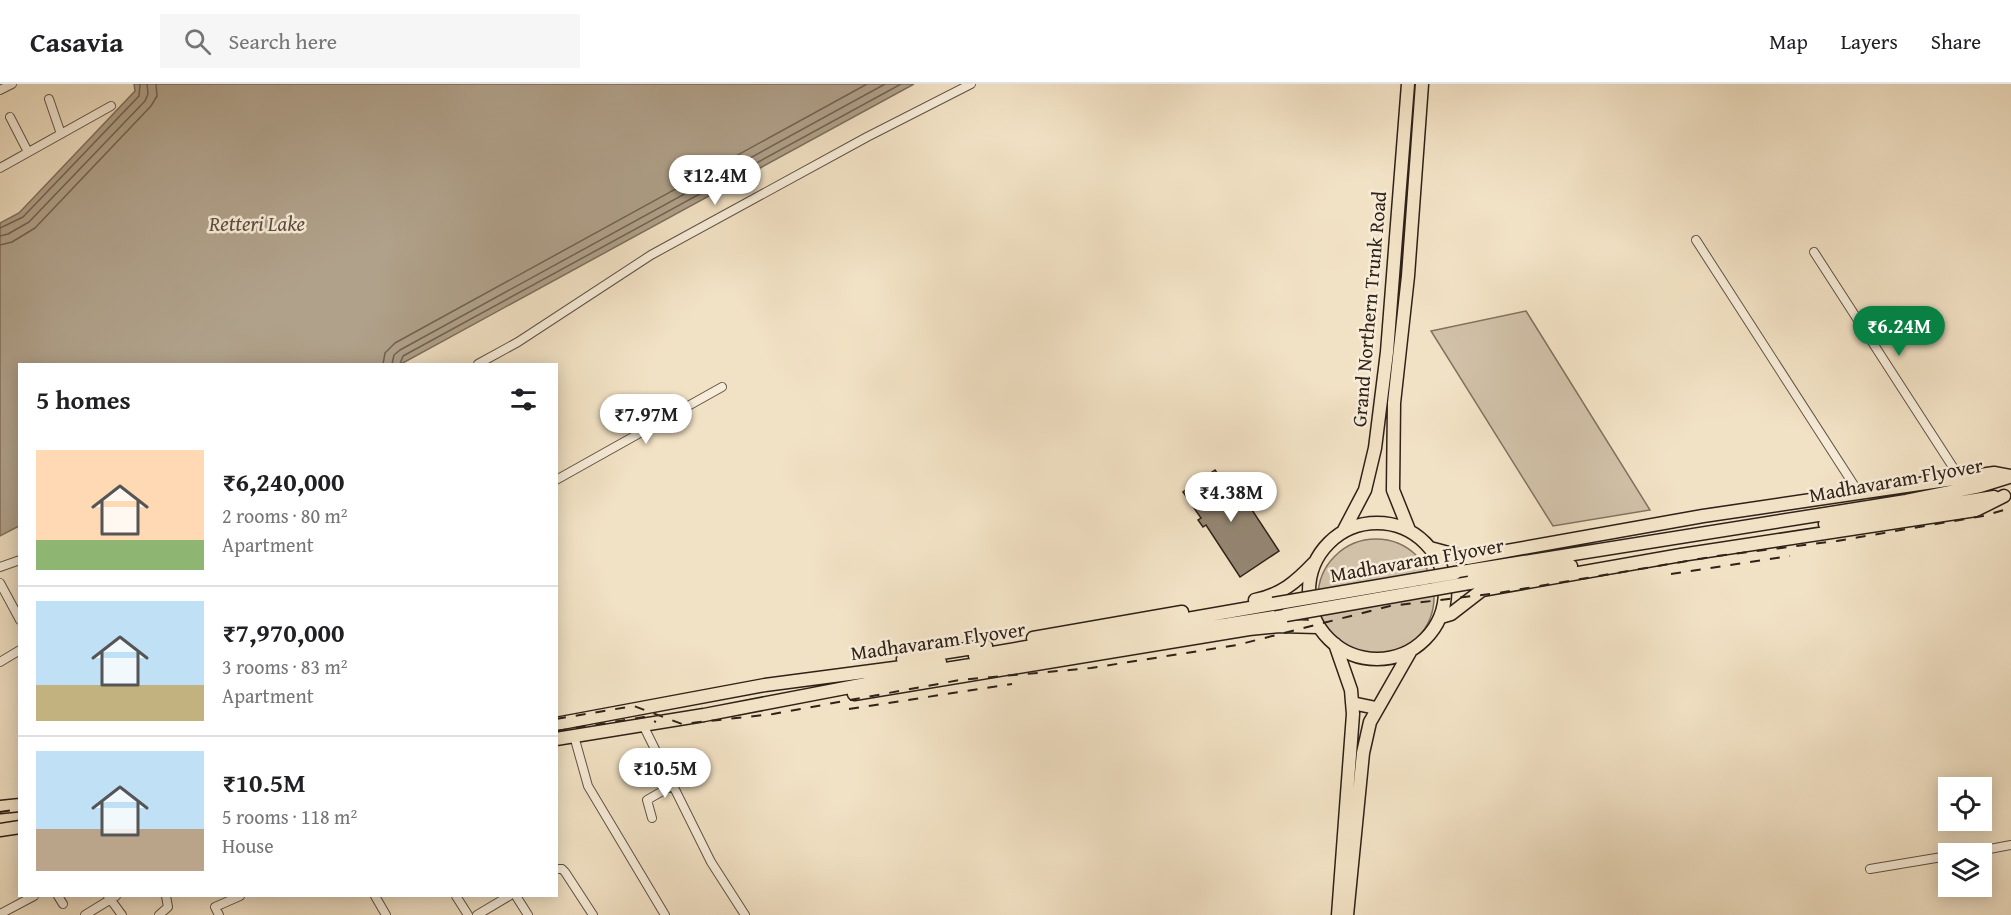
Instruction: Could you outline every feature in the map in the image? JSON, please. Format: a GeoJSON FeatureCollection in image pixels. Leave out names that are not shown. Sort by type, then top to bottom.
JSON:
{"type":"FeatureCollection","features":[{"type":"Feature","properties":{"kind":"main road","name":"Grand Northern Trunk Road"},"geometry":{"type":"LineString","coordinates":[[1344,530],[1365,490],[1375,448],[1388,352],[1408,84]]}},
{"type":"Feature","properties":{"kind":"main road"},"geometry":{"type":"LineString","coordinates":[[1409,530],[1393,490],[1394,404],[1408,276],[1422,84]]}},
{"type":"Feature","properties":{"kind":"main road"},"geometry":{"type":"LineString","coordinates":[[1430,548],[1467,558],[1703,516],[1994,473],[2011,476]]}},
{"type":"Feature","properties":{"kind":"main road","name":"Madhavaram Flyover"},"geometry":{"type":"LineString","coordinates":[[822,692],[1769,535],[1915,508],[1980,493],[2011,476]]}},
{"type":"Feature","properties":{"kind":"main road","name":"Madhavaram Flyover"},"geometry":{"type":"LineString","coordinates":[[828,676],[964,658],[1980,493],[2008,495]]}},
{"type":"Feature","properties":{"kind":"main road"},"geometry":{"type":"LineString","coordinates":[[1441,617],[1451,614],[1482,590],[1681,555],[1976,510],[2008,495]]}},
{"type":"Feature","properties":{"kind":"main road"},"geometry":{"type":"LineString","coordinates":[[558,724],[765,685],[828,676],[834,668],[962,651],[1266,598],[1290,587],[1314,563],[1326,544],[1344,530],[1365,523],[1388,523],[1409,530],[1430,548],[1440,563],[1445,581],[1445,600],[1441,617],[1428,637],[1410,652],[1370,722],[1363,753],[1347,915]]}},
{"type":"Feature","properties":{"kind":"main road"},"geometry":{"type":"LineString","coordinates":[[1314,563],[1309,584],[1310,606],[1318,627],[1334,643],[1350,654],[1370,660],[1391,659],[1410,652]]}},
{"type":"Feature","properties":{"kind":"main road"},"geometry":{"type":"LineString","coordinates":[[558,739],[822,692],[835,697],[1249,630],[1280,626],[1318,627]]}},
{"type":"Feature","properties":{"kind":"main road"},"geometry":{"type":"LineString","coordinates":[[1334,643],[1345,668],[1352,703],[1338,915]]}},
{"type":"Feature","properties":{"kind":"main road"},"geometry":{"type":"LineString","coordinates":[[1352,703],[1376,708]]}},
{"type":"Feature","properties":{"kind":"main road"},"geometry":{"type":"LineString","coordinates":[[0,807],[18,805]]}},
{"type":"Feature","properties":{"kind":"main road"},"geometry":{"type":"LineString","coordinates":[[0,830],[18,827]]}},
{"type":"Feature","properties":{"kind":"street"},"geometry":{"type":"LineString","coordinates":[[0,90],[12,84]]}},
{"type":"Feature","properties":{"kind":"street"},"geometry":{"type":"LineString","coordinates":[[480,363],[518,342],[651,255],[971,84]]}},
{"type":"Feature","properties":{"kind":"street"},"geometry":{"type":"LineString","coordinates":[[49,99],[61,134]]}},
{"type":"Feature","properties":{"kind":"street"},"geometry":{"type":"LineString","coordinates":[[0,168],[111,106]]}},
{"type":"Feature","properties":{"kind":"street"},"geometry":{"type":"LineString","coordinates":[[10,117],[28,152]]}},
{"type":"Feature","properties":{"kind":"street"},"geometry":{"type":"LineString","coordinates":[[1696,240],[1858,493]]}},
{"type":"Feature","properties":{"kind":"street"},"geometry":{"type":"LineString","coordinates":[[1814,252],[1960,478]]}},
{"type":"Feature","properties":{"kind":"street"},"geometry":{"type":"LineString","coordinates":[[558,479],[722,387]]}},
{"type":"Feature","properties":{"kind":"street"},"geometry":{"type":"LineString","coordinates":[[0,567],[18,561]]}},
{"type":"Feature","properties":{"kind":"street"},"geometry":{"type":"LineString","coordinates":[[0,583],[18,616]]}},
{"type":"Feature","properties":{"kind":"street"},"geometry":{"type":"LineString","coordinates":[[0,662],[18,652]]}},
{"type":"Feature","properties":{"kind":"street"},"geometry":{"type":"LineString","coordinates":[[643,725],[711,862],[745,915]]}},
{"type":"Feature","properties":{"kind":"street"},"geometry":{"type":"LineString","coordinates":[[574,736],[588,786],[665,915]]}},
{"type":"Feature","properties":{"kind":"street"},"geometry":{"type":"LineString","coordinates":[[652,818],[647,800],[673,785]]}},
{"type":"Feature","properties":{"kind":"street"},"geometry":{"type":"LineString","coordinates":[[1992,848],[2011,845]]}},
{"type":"Feature","properties":{"kind":"street"},"geometry":{"type":"LineString","coordinates":[[1870,870],[1938,858]]}},
{"type":"Feature","properties":{"kind":"street"},"geometry":{"type":"LineString","coordinates":[[558,869],[565,872],[593,915]]}},
{"type":"Feature","properties":{"kind":"street"},"geometry":{"type":"LineString","coordinates":[[1,913],[32,897]]}},
{"type":"Feature","properties":{"kind":"street"},"geometry":{"type":"LineString","coordinates":[[59,897],[63,904]]}},
{"type":"Feature","properties":{"kind":"street"},"geometry":{"type":"LineString","coordinates":[[85,915],[111,897]]}},
{"type":"Feature","properties":{"kind":"street"},"geometry":{"type":"LineString","coordinates":[[113,897],[122,915]]}},
{"type":"Feature","properties":{"kind":"street"},"geometry":{"type":"LineString","coordinates":[[159,915],[168,907],[166,897]]}},
{"type":"Feature","properties":{"kind":"street"},"geometry":{"type":"LineString","coordinates":[[219,915],[215,907],[238,897]]}},
{"type":"Feature","properties":{"kind":"street"},"geometry":{"type":"LineString","coordinates":[[376,897],[386,915]]}},
{"type":"Feature","properties":{"kind":"street"},"geometry":{"type":"LineString","coordinates":[[457,897],[468,915]]}},
{"type":"Feature","properties":{"kind":"street"},"geometry":{"type":"LineString","coordinates":[[477,915],[507,897]]}},
{"type":"Feature","properties":{"kind":"street"},"geometry":{"type":"LineString","coordinates":[[517,897],[528,915]]}},
{"type":"Feature","properties":{"kind":"shaded area"},"geometry":{"type":"Polygon","coordinates":[[[1526,311],[1650,510],[1553,526],[1431,331],[1526,311]]]}},
{"type":"Feature","properties":{"kind":"shaded area"},"geometry":{"type":"Polygon","coordinates":[[[1376,539],[1398,544],[1417,556],[1429,575],[1434,597],[1429,619],[1417,638],[1398,650],[1376,655],[1354,650],[1335,638],[1323,619],[1318,597],[1323,575],[1335,556],[1354,544],[1376,539]]]}},
{"type":"Feature","properties":{"kind":"water","name":"Retteri Lake"},"geometry":{"type":"Polygon","coordinates":[[[134,84],[914,84],[403,363],[18,363],[18,527],[0,536],[0,223],[19,213],[135,91],[134,84]]]}},
{"type":"Feature","properties":{"kind":"building"},"geometry":{"type":"Polygon","coordinates":[[[1215,470],[1226,486],[1233,481],[1279,551],[1240,577],[1206,525],[1203,527],[1198,520],[1201,518],[1183,492],[1215,470]]]}},
{"type":"Feature","properties":{"kind":"railway"},"geometry":{"type":"LineString","coordinates":[[558,719],[634,706],[682,724],[773,714],[960,680],[1091,668],[1237,645],[1390,606],[1498,593],[1717,556],[1837,541],[1983,516],[2011,508]]}},
{"type":"Feature","properties":{"kind":"railway"},"geometry":{"type":"LineString","coordinates":[[1671,574],[1790,556]]}},
{"type":"Feature","properties":{"kind":"railway"},"geometry":{"type":"LineString","coordinates":[[849,709],[1012,684]]}},
{"type":"Feature","properties":{"kind":"railway"},"geometry":{"type":"LineString","coordinates":[[558,731],[644,717],[656,722]]}},
{"type":"Feature","properties":{"kind":"railway"},"geometry":{"type":"LineString","coordinates":[[0,812],[18,809]]}}]}
